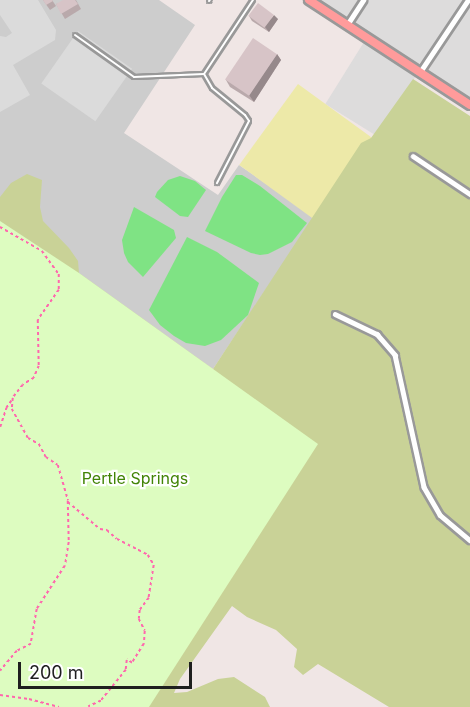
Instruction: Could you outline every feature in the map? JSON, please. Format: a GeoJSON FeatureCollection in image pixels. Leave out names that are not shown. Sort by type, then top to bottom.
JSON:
{"type":"FeatureCollection","features":[{"type":"Feature","properties":{"kind":"main road"},"geometry":{"type":"LineString","coordinates":[[309,0],[470,103]]}},
{"type":"Feature","properties":{"kind":"street"},"geometry":{"type":"LineString","coordinates":[[347,25],[363,0]]}},
{"type":"Feature","properties":{"kind":"street"},"geometry":{"type":"LineString","coordinates":[[420,72],[468,0]]}},
{"type":"Feature","properties":{"kind":"street"},"geometry":{"type":"LineString","coordinates":[[413,156],[470,194]]}},
{"type":"Feature","properties":{"kind":"street"},"geometry":{"type":"LineString","coordinates":[[335,314],[377,334],[395,355],[424,487],[440,515],[470,540]]}},
{"type":"Feature","properties":{"kind":"lane"},"geometry":{"type":"LineString","coordinates":[[204,74],[253,0]]}},
{"type":"Feature","properties":{"kind":"lane"},"geometry":{"type":"LineString","coordinates":[[75,35],[134,77],[204,74]]}},
{"type":"Feature","properties":{"kind":"lane"},"geometry":{"type":"LineString","coordinates":[[204,74],[212,88],[245,115],[249,121],[217,183]]}},
{"type":"Feature","properties":{"kind":"path"},"geometry":{"type":"LineString","coordinates":[[0,227],[42,251],[59,274],[59,290],[38,321],[39,366],[30,383],[23,385],[6,408],[0,427]]}},
{"type":"Feature","properties":{"kind":"path"},"geometry":{"type":"LineString","coordinates":[[0,671],[6,667],[17,651],[31,644],[37,609],[65,566],[69,542],[68,501],[58,465],[46,457],[39,444],[28,438],[22,430],[12,409],[14,398]]}},
{"type":"Feature","properties":{"kind":"path"},"geometry":{"type":"LineString","coordinates":[[68,501],[100,529],[106,530],[117,539],[148,555],[154,565],[149,598],[140,610],[139,619],[145,631],[144,644],[132,663],[127,660],[126,670],[101,701],[88,707]]}},
{"type":"Feature","properties":{"kind":"path"},"geometry":{"type":"LineString","coordinates":[[0,695],[29,699],[59,707]]}},
{"type":"Feature","properties":{"kind":"shaded area"},"geometry":{"type":"Polygon","coordinates":[[[0,0],[159,0],[195,25],[124,133],[218,195],[239,165],[314,217],[213,369],[0,221],[0,0]]]}},
{"type":"Feature","properties":{"kind":"shaded area"},"geometry":{"type":"Polygon","coordinates":[[[0,0],[38,0],[56,30],[55,40],[13,65],[30,95],[0,112],[0,36],[6,37],[12,33],[0,15],[0,0]]]}},
{"type":"Feature","properties":{"kind":"shaded area"},"geometry":{"type":"Polygon","coordinates":[[[321,0],[464,0],[427,56],[418,65],[320,3],[321,0]]]}},
{"type":"Feature","properties":{"kind":"shaded area"},"geometry":{"type":"Polygon","coordinates":[[[470,3],[470,101],[428,71],[470,3]]]}},
{"type":"Feature","properties":{"kind":"shaded area"},"geometry":{"type":"Polygon","coordinates":[[[78,31],[132,69],[95,121],[41,83],[78,31]]]}},
{"type":"Feature","properties":{"kind":"shaded area"},"geometry":{"type":"Polygon","coordinates":[[[364,42],[417,75],[378,137],[325,104],[364,42]]]}},
{"type":"Feature","properties":{"kind":"shaded area"},"geometry":{"type":"Polygon","coordinates":[[[298,84],[372,137],[313,218],[239,165],[298,84]]]}},
{"type":"Feature","properties":{"kind":"green space"},"geometry":{"type":"Polygon","coordinates":[[[413,79],[470,116],[470,707],[389,707],[318,664],[303,675],[294,667],[297,649],[276,630],[247,617],[232,606],[180,679],[174,693],[187,692],[218,679],[234,677],[265,697],[270,707],[0,707],[0,197],[11,183],[27,174],[42,180],[40,207],[43,221],[78,261],[79,273],[213,369],[361,143],[371,138],[413,79]]]}},
{"type":"Feature","properties":{"kind":"green space"},"geometry":{"type":"Polygon","coordinates":[[[236,175],[242,175],[260,186],[307,223],[292,242],[268,254],[260,255],[205,231],[236,175]]]}},
{"type":"Feature","properties":{"kind":"green space"},"geometry":{"type":"Polygon","coordinates":[[[180,176],[195,181],[206,190],[188,217],[180,216],[155,197],[168,180],[180,176]]]}},
{"type":"Feature","properties":{"kind":"green space"},"geometry":{"type":"Polygon","coordinates":[[[134,207],[174,230],[176,238],[143,277],[128,262],[122,240],[134,207]]]}},
{"type":"Feature","properties":{"kind":"green space","name":"Pertle Springs"},"geometry":{"type":"Polygon","coordinates":[[[0,221],[79,273],[318,444],[149,707],[0,707],[0,221]]]}},
{"type":"Feature","properties":{"kind":"green space"},"geometry":{"type":"Polygon","coordinates":[[[187,237],[217,252],[259,283],[248,315],[221,340],[205,346],[186,343],[174,336],[160,325],[149,310],[187,237]]]}},
{"type":"Feature","properties":{"kind":"building"},"geometry":{"type":"Polygon","coordinates":[[[43,0],[52,0],[53,1],[46,5],[43,0]]]}},
{"type":"Feature","properties":{"kind":"building"},"geometry":{"type":"Polygon","coordinates":[[[63,0],[75,0],[78,4],[61,14],[56,4],[63,0]]]}},
{"type":"Feature","properties":{"kind":"building"},"geometry":{"type":"Polygon","coordinates":[[[258,3],[274,15],[264,28],[248,16],[258,3]]]}},
{"type":"Feature","properties":{"kind":"building"},"geometry":{"type":"Polygon","coordinates":[[[253,38],[277,54],[249,96],[225,79],[253,38]]]}}]}
